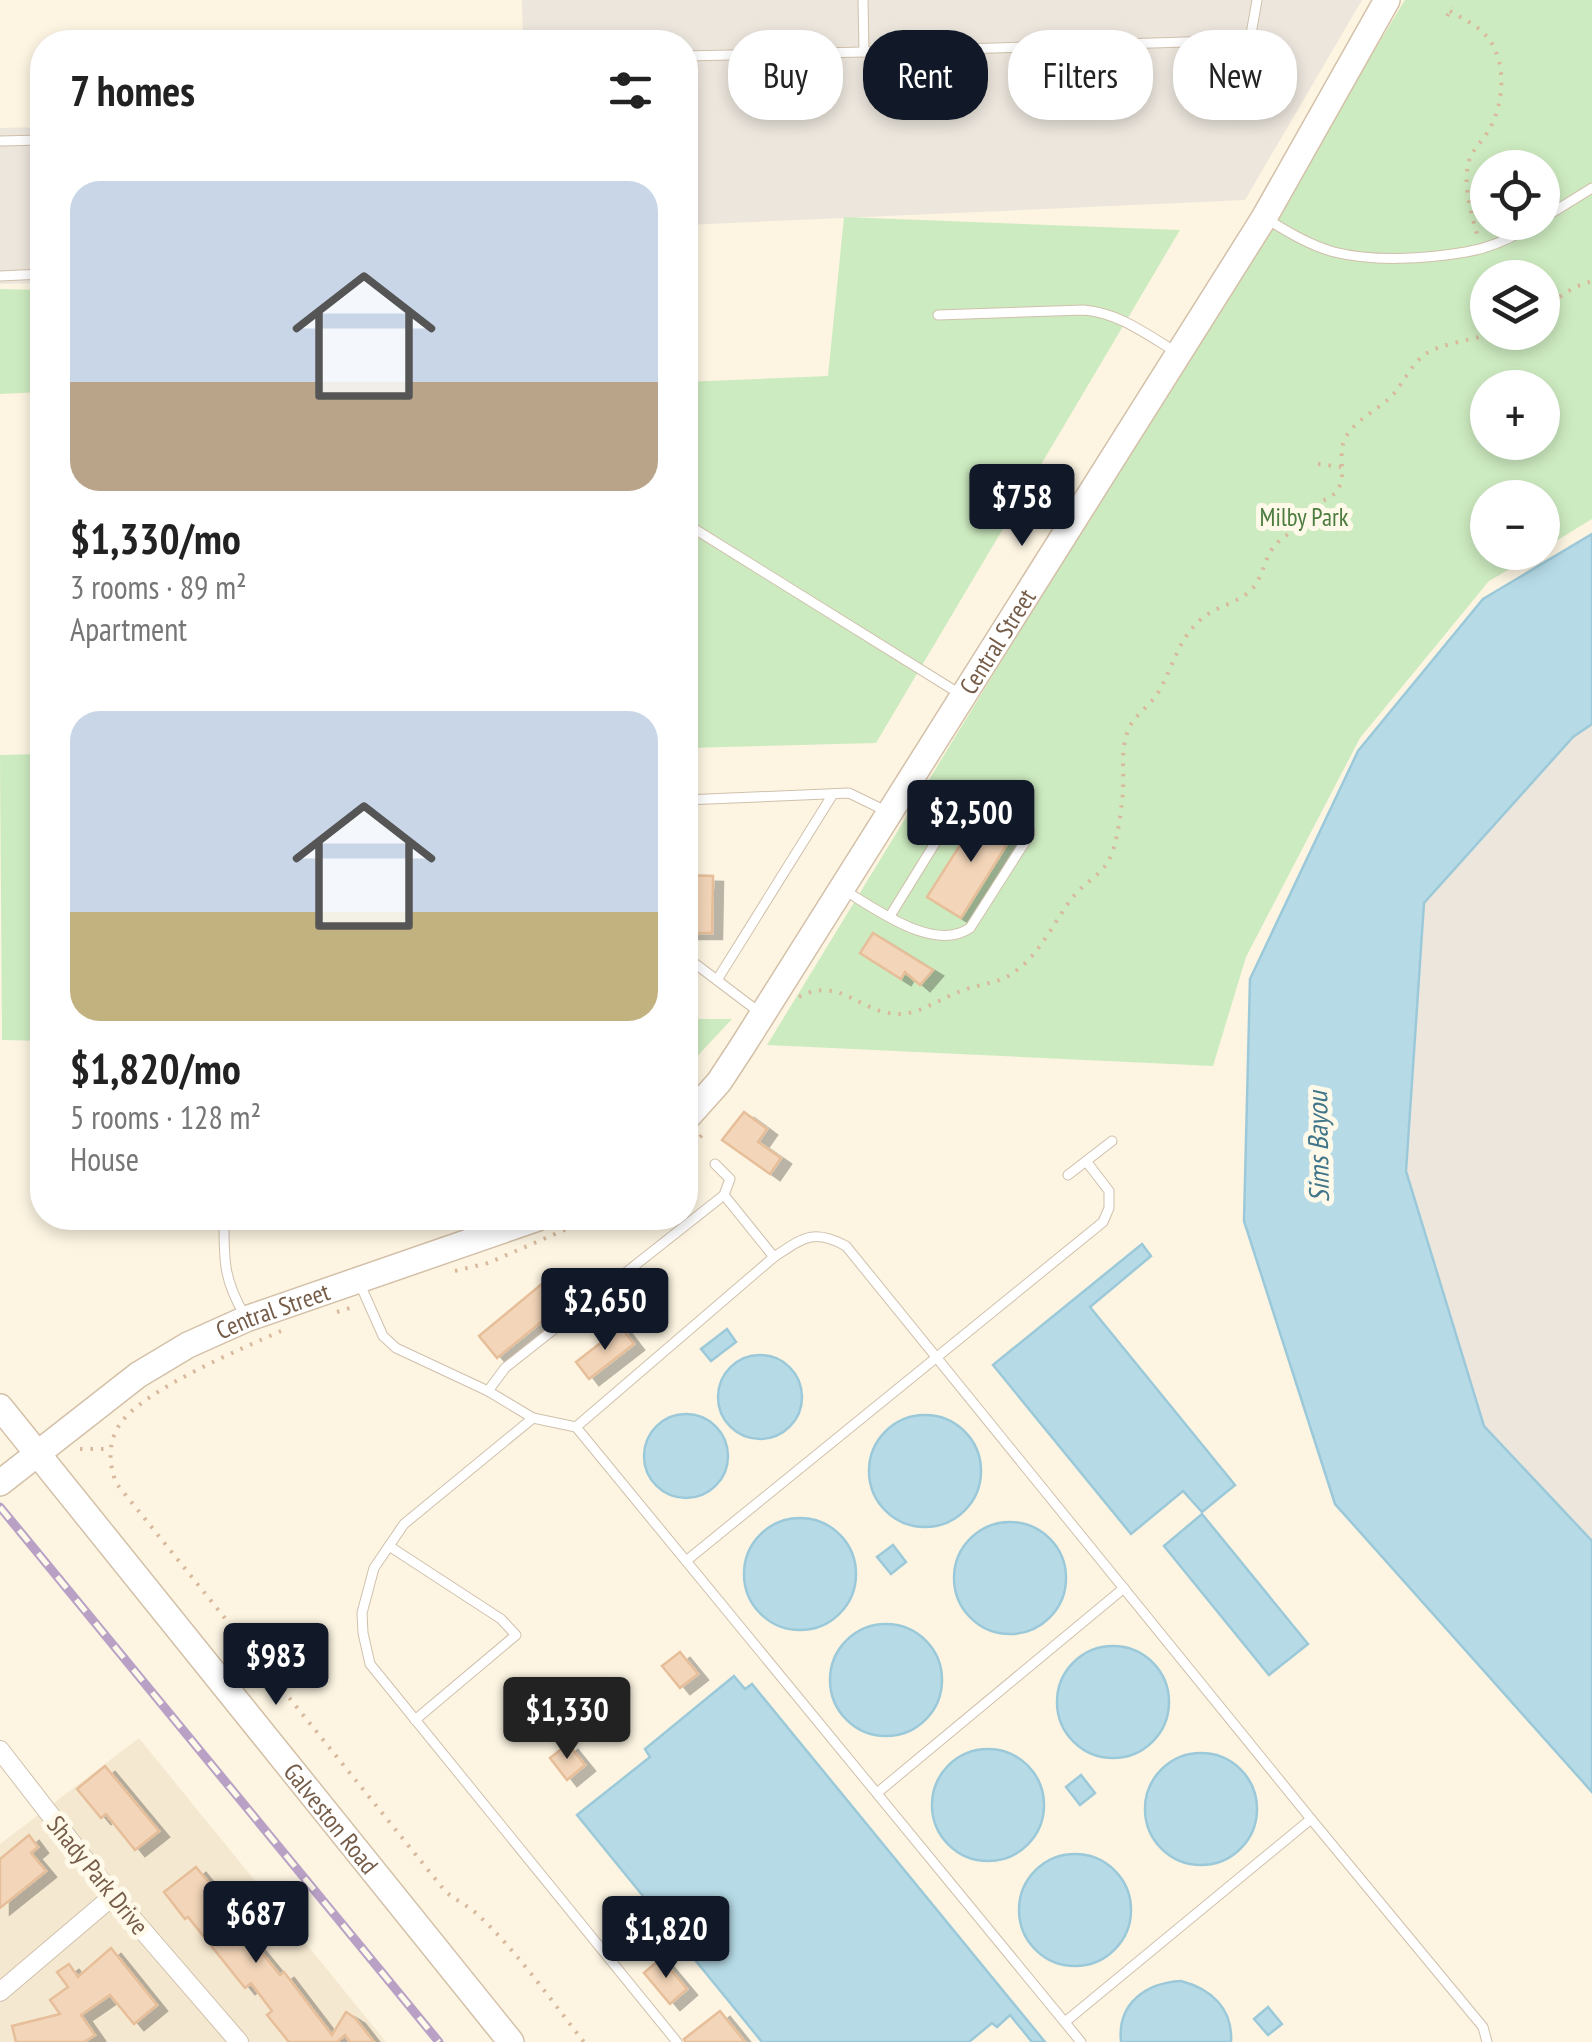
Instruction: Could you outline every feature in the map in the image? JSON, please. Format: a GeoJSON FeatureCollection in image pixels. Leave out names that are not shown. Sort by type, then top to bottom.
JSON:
{"type":"FeatureCollection","features":[{"type":"Feature","properties":{"kind":"street","name":"Central Street"},"geometry":{"type":"LineString","coordinates":[[698,1105],[762,1015],[1264,218],[1386,0]]}},
{"type":"Feature","properties":{"kind":"street","name":"Central Street"},"geometry":{"type":"LineString","coordinates":[[0,1484],[138,1375],[188,1344],[246,1319],[363,1291],[509,1230]]}},
{"type":"Feature","properties":{"kind":"street","name":"Galveston Road"},"geometry":{"type":"LineString","coordinates":[[0,1408],[511,2042]]}},
{"type":"Feature","properties":{"kind":"street","name":"Shady Park Drive"},"geometry":{"type":"LineString","coordinates":[[0,1750],[112,1896],[239,2042]]}},
{"type":"Feature","properties":{"kind":"street"},"geometry":{"type":"LineString","coordinates":[[0,1992],[112,1896]]}},
{"type":"Feature","properties":{"kind":"lane"},"geometry":{"type":"LineString","coordinates":[[863,0],[864,30]]}},
{"type":"Feature","properties":{"kind":"lane"},"geometry":{"type":"LineString","coordinates":[[988,48],[1250,40],[1257,0]]}},
{"type":"Feature","properties":{"kind":"lane"},"geometry":{"type":"LineString","coordinates":[[698,56],[863,52]]}},
{"type":"Feature","properties":{"kind":"lane"},"geometry":{"type":"LineString","coordinates":[[0,141],[30,140]]}},
{"type":"Feature","properties":{"kind":"lane"},"geometry":{"type":"LineString","coordinates":[[1560,208],[1592,188]]}},
{"type":"Feature","properties":{"kind":"lane"},"geometry":{"type":"LineString","coordinates":[[1264,218],[1333,252],[1359,256],[1468,252],[1501,240]]}},
{"type":"Feature","properties":{"kind":"lane"},"geometry":{"type":"LineString","coordinates":[[0,276],[30,275]]}},
{"type":"Feature","properties":{"kind":"lane"},"geometry":{"type":"LineString","coordinates":[[938,315],[1100,312],[1118,317],[1178,354]]}},
{"type":"Feature","properties":{"kind":"lane"},"geometry":{"type":"LineString","coordinates":[[698,530],[963,695]]}},
{"type":"Feature","properties":{"kind":"lane"},"geometry":{"type":"LineString","coordinates":[[842,889],[890,916],[926,935],[962,934],[970,928],[1030,834],[1028,822],[979,791],[966,793],[890,916]]}},
{"type":"Feature","properties":{"kind":"lane"},"geometry":{"type":"LineString","coordinates":[[716,980],[832,794]]}},
{"type":"Feature","properties":{"kind":"lane"},"geometry":{"type":"LineString","coordinates":[[698,799],[849,794],[890,812]]}},
{"type":"Feature","properties":{"kind":"lane"},"geometry":{"type":"LineString","coordinates":[[698,966],[762,1015]]}},
{"type":"Feature","properties":{"kind":"lane"},"geometry":{"type":"LineString","coordinates":[[1068,1175],[1112,1141]]}},
{"type":"Feature","properties":{"kind":"lane"},"geometry":{"type":"LineString","coordinates":[[686,1561],[1103,1222],[1110,1190],[1086,1161]]}},
{"type":"Feature","properties":{"kind":"lane"},"geometry":{"type":"LineString","coordinates":[[698,1216],[724,1195],[730,1179],[715,1164]]}},
{"type":"Feature","properties":{"kind":"lane"},"geometry":{"type":"LineString","coordinates":[[724,1195],[774,1257]]}},
{"type":"Feature","properties":{"kind":"lane"},"geometry":{"type":"LineString","coordinates":[[224,1230],[226,1275],[246,1319]]}},
{"type":"Feature","properties":{"kind":"lane"},"geometry":{"type":"LineString","coordinates":[[488,1391],[505,1368],[680,1230]]}},
{"type":"Feature","properties":{"kind":"lane"},"geometry":{"type":"LineString","coordinates":[[576,1426],[798,1240],[814,1235],[830,1237],[846,1246],[1483,2027],[1487,2042]]}},
{"type":"Feature","properties":{"kind":"lane"},"geometry":{"type":"LineString","coordinates":[[363,1291],[383,1336],[396,1348],[488,1391],[533,1418],[576,1426],[1081,2042]]}},
{"type":"Feature","properties":{"kind":"lane"},"geometry":{"type":"LineString","coordinates":[[533,1418],[404,1524],[374,1568],[362,1613],[363,1634],[370,1664],[677,2042]]}},
{"type":"Feature","properties":{"kind":"lane"},"geometry":{"type":"LineString","coordinates":[[389,1546],[501,1619],[516,1636],[414,1720]]}},
{"type":"Feature","properties":{"kind":"lane"},"geometry":{"type":"LineString","coordinates":[[877,1793],[1124,1588]]}},
{"type":"Feature","properties":{"kind":"lane"},"geometry":{"type":"LineString","coordinates":[[1065,2022],[1311,1819]]}},
{"type":"Feature","properties":{"kind":"path"},"geometry":{"type":"LineString","coordinates":[[1450,12],[1491,41],[1500,71],[1499,106],[1468,163],[1470,208],[1481,248]]}},
{"type":"Feature","properties":{"kind":"path"},"geometry":{"type":"LineString","coordinates":[[1560,297],[1592,280]]}},
{"type":"Feature","properties":{"kind":"path"},"geometry":{"type":"LineString","coordinates":[[790,1002],[811,991],[828,989],[881,1012],[912,1014],[966,988],[990,984],[1020,969],[1074,896],[1108,860],[1122,801],[1123,744],[1133,720],[1161,688],[1182,640],[1209,613],[1244,596],[1278,542],[1339,488],[1344,443],[1358,422],[1392,395],[1424,355],[1470,341]]}},
{"type":"Feature","properties":{"kind":"path"},"geometry":{"type":"LineString","coordinates":[[1318,464],[1341,467]]}},
{"type":"Feature","properties":{"kind":"path"},"geometry":{"type":"LineString","coordinates":[[698,1139],[713,1124]]}},
{"type":"Feature","properties":{"kind":"path"},"geometry":{"type":"LineString","coordinates":[[452,1272],[504,1256],[564,1230]]}},
{"type":"Feature","properties":{"kind":"path"},"geometry":{"type":"LineString","coordinates":[[330,1314],[363,1291]]}},
{"type":"Feature","properties":{"kind":"path"},"geometry":{"type":"LineString","coordinates":[[292,1326],[185,1376],[131,1411],[118,1426],[110,1450],[116,1484],[445,1890],[473,1910],[507,1945],[584,2042]]}},
{"type":"Feature","properties":{"kind":"shaded area"},"geometry":{"type":"Polygon","coordinates":[[[522,0],[1362,0],[1297,111],[1297,30],[1173,30],[1173,120],[1292,120],[1245,200],[698,224],[698,30],[523,30],[522,0]]]}},
{"type":"Feature","properties":{"kind":"shaded area"},"geometry":{"type":"Polygon","coordinates":[[[30,127],[30,283],[0,284],[0,128],[30,127]]]}},
{"type":"Feature","properties":{"kind":"shaded area"},"geometry":{"type":"Polygon","coordinates":[[[1592,724],[1592,1541],[1484,1426],[1406,1171],[1424,903],[1573,737],[1592,724]]]}},
{"type":"Feature","properties":{"kind":"shaded area"},"geometry":{"type":"Polygon","coordinates":[[[139,1738],[386,2042],[0,2042],[0,1844],[139,1738]]]}},
{"type":"Feature","properties":{"kind":"green space","name":"Milby Park"},"geometry":{"type":"Polygon","coordinates":[[[1405,0],[1592,0],[1592,519],[1560,539],[1560,480],[1470,480],[1470,570],[1508,570],[1489,581],[1360,738],[1246,957],[1213,1066],[767,1045],[1405,0]]]}},
{"type":"Feature","properties":{"kind":"green space"},"geometry":{"type":"Polygon","coordinates":[[[844,217],[1180,230],[876,743],[698,748],[698,381],[828,376],[844,217]]]}},
{"type":"Feature","properties":{"kind":"green space"},"geometry":{"type":"Polygon","coordinates":[[[0,289],[30,290],[30,393],[0,394],[0,289]]]}},
{"type":"Feature","properties":{"kind":"green space"},"geometry":{"type":"Polygon","coordinates":[[[30,754],[30,1041],[2,1040],[0,755],[30,754]]]}},
{"type":"Feature","properties":{"kind":"green space"},"geometry":{"type":"Polygon","coordinates":[[[698,1019],[732,1019],[698,1055],[698,1019]]]}},
{"type":"Feature","properties":{"kind":"water","name":"Sims Bayou"},"geometry":{"type":"Polygon","coordinates":[[[1592,534],[1592,724],[1573,737],[1424,903],[1406,1171],[1484,1426],[1592,1541],[1592,1792],[1335,1504],[1244,1221],[1250,979],[1358,751],[1483,599],[1532,570],[1560,570],[1560,553],[1592,534]]]}},
{"type":"Feature","properties":{"kind":"water"},"geometry":{"type":"Polygon","coordinates":[[[1142,1244],[1151,1256],[1090,1307],[1235,1485],[1202,1512],[1183,1491],[1131,1534],[993,1365],[1142,1244]]]}},
{"type":"Feature","properties":{"kind":"water"},"geometry":{"type":"Polygon","coordinates":[[[727,1329],[736,1342],[711,1361],[701,1349],[727,1329]]]}},
{"type":"Feature","properties":{"kind":"water"},"geometry":{"type":"Polygon","coordinates":[[[760,1355],[776,1358],[790,1367],[799,1381],[799,1413],[790,1427],[776,1436],[760,1439],[744,1436],[730,1427],[721,1413],[718,1397],[721,1381],[730,1367],[744,1358],[760,1355]]]}},
{"type":"Feature","properties":{"kind":"water"},"geometry":{"type":"Polygon","coordinates":[[[686,1414],[702,1417],[716,1426],[725,1440],[725,1472],[716,1486],[702,1495],[686,1498],[670,1495],[656,1486],[647,1472],[644,1456],[647,1440],[656,1426],[670,1417],[686,1414]]]}},
{"type":"Feature","properties":{"kind":"water"},"geometry":{"type":"Polygon","coordinates":[[[925,1415],[946,1420],[964,1432],[976,1450],[981,1471],[976,1492],[964,1510],[946,1522],[925,1527],[904,1522],[886,1510],[874,1492],[869,1471],[874,1450],[886,1432],[904,1420],[925,1415]]]}},
{"type":"Feature","properties":{"kind":"water"},"geometry":{"type":"Polygon","coordinates":[[[1202,1514],[1308,1644],[1269,1675],[1164,1546],[1202,1514]]]}},
{"type":"Feature","properties":{"kind":"water"},"geometry":{"type":"Polygon","coordinates":[[[800,1518],[821,1523],[839,1535],[851,1553],[856,1574],[851,1595],[839,1613],[821,1625],[800,1630],[779,1625],[761,1613],[749,1595],[744,1574],[749,1553],[761,1535],[779,1523],[800,1518]]]}},
{"type":"Feature","properties":{"kind":"water"},"geometry":{"type":"Polygon","coordinates":[[[1010,1522],[1031,1527],[1049,1539],[1061,1557],[1066,1578],[1061,1599],[1049,1617],[1031,1629],[1010,1634],[989,1629],[971,1617],[959,1599],[954,1578],[959,1557],[971,1539],[989,1527],[1010,1522]]]}},
{"type":"Feature","properties":{"kind":"water"},"geometry":{"type":"Polygon","coordinates":[[[893,1545],[906,1562],[891,1574],[877,1557],[893,1545]]]}},
{"type":"Feature","properties":{"kind":"water"},"geometry":{"type":"Polygon","coordinates":[[[886,1624],[907,1629],[925,1641],[937,1659],[942,1680],[937,1701],[925,1719],[907,1731],[886,1736],[865,1731],[847,1719],[835,1701],[830,1680],[835,1659],[847,1641],[865,1629],[886,1624]]]}},
{"type":"Feature","properties":{"kind":"water"},"geometry":{"type":"Polygon","coordinates":[[[1113,1646],[1134,1651],[1152,1663],[1164,1681],[1169,1702],[1164,1723],[1152,1741],[1134,1753],[1113,1758],[1092,1753],[1074,1741],[1062,1723],[1057,1702],[1062,1681],[1074,1663],[1092,1651],[1113,1646]]]}},
{"type":"Feature","properties":{"kind":"water"},"geometry":{"type":"Polygon","coordinates":[[[734,1676],[745,1689],[752,1684],[1045,2042],[1032,2042],[1010,2015],[997,2027],[992,2023],[969,2042],[762,2042],[577,1815],[650,1757],[645,1749],[734,1676]]]}},
{"type":"Feature","properties":{"kind":"water"},"geometry":{"type":"Polygon","coordinates":[[[988,1749],[1009,1754],[1027,1766],[1039,1784],[1044,1805],[1039,1826],[1027,1844],[1009,1856],[988,1861],[967,1856],[949,1844],[937,1826],[932,1805],[937,1784],[949,1766],[967,1754],[988,1749]]]}},
{"type":"Feature","properties":{"kind":"water"},"geometry":{"type":"Polygon","coordinates":[[[1201,1753],[1222,1758],[1240,1770],[1252,1788],[1257,1809],[1252,1830],[1240,1848],[1222,1860],[1201,1865],[1180,1860],[1162,1848],[1150,1830],[1145,1809],[1150,1788],[1162,1770],[1180,1758],[1201,1753]]]}},
{"type":"Feature","properties":{"kind":"water"},"geometry":{"type":"Polygon","coordinates":[[[1081,1775],[1095,1793],[1080,1805],[1066,1787],[1081,1775]]]}},
{"type":"Feature","properties":{"kind":"water"},"geometry":{"type":"Polygon","coordinates":[[[1075,1854],[1096,1859],[1114,1871],[1126,1889],[1131,1910],[1126,1931],[1114,1949],[1096,1961],[1075,1966],[1054,1961],[1036,1949],[1024,1931],[1019,1910],[1024,1889],[1036,1871],[1054,1859],[1075,1854]]]}},
{"type":"Feature","properties":{"kind":"water"},"geometry":{"type":"Polygon","coordinates":[[[1181,1981],[1202,1989],[1218,2002],[1228,2019],[1231,2042],[1121,2042],[1124,2016],[1136,1998],[1156,1986],[1181,1981]]]}},
{"type":"Feature","properties":{"kind":"water"},"geometry":{"type":"Polygon","coordinates":[[[1268,2007],[1282,2024],[1268,2035],[1254,2019],[1268,2007]]]}},
{"type":"Feature","properties":{"kind":"building"},"geometry":{"type":"Polygon","coordinates":[[[981,812],[1014,833],[961,918],[927,897],[981,812]]]}},
{"type":"Feature","properties":{"kind":"building"},"geometry":{"type":"Polygon","coordinates":[[[698,875],[713,876],[712,933],[698,933],[698,875]]]}},
{"type":"Feature","properties":{"kind":"building"},"geometry":{"type":"Polygon","coordinates":[[[873,933],[933,970],[920,985],[905,972],[901,979],[860,953],[873,933]]]}},
{"type":"Feature","properties":{"kind":"building"},"geometry":{"type":"Polygon","coordinates":[[[744,1112],[767,1129],[758,1142],[781,1158],[770,1174],[722,1140],[744,1112]]]}},
{"type":"Feature","properties":{"kind":"building"},"geometry":{"type":"Polygon","coordinates":[[[549,1278],[568,1300],[497,1358],[479,1336],[549,1278]]]}},
{"type":"Feature","properties":{"kind":"building"},"geometry":{"type":"Polygon","coordinates":[[[621,1327],[634,1344],[589,1379],[576,1362],[621,1327]]]}},
{"type":"Feature","properties":{"kind":"building"},"geometry":{"type":"Polygon","coordinates":[[[680,1652],[698,1674],[680,1688],[662,1666],[680,1652]]]}},
{"type":"Feature","properties":{"kind":"building"},"geometry":{"type":"Polygon","coordinates":[[[568,1744],[585,1765],[567,1780],[550,1758],[568,1744]]]}},
{"type":"Feature","properties":{"kind":"building"},"geometry":{"type":"Polygon","coordinates":[[[105,1766],[159,1831],[135,1850],[106,1814],[101,1818],[77,1789],[105,1766]]]}},
{"type":"Feature","properties":{"kind":"building"},"geometry":{"type":"Polygon","coordinates":[[[29,1835],[38,1847],[31,1853],[46,1871],[0,1908],[0,1859],[29,1835]]]}},
{"type":"Feature","properties":{"kind":"building"},"geometry":{"type":"Polygon","coordinates":[[[196,1867],[218,1894],[214,1897],[251,1943],[280,1975],[284,1972],[332,2035],[346,2012],[374,2042],[350,2042],[345,2035],[337,2042],[289,2042],[267,2015],[272,2011],[251,1983],[245,1988],[164,1892],[196,1867]]]}},
{"type":"Feature","properties":{"kind":"building"},"geometry":{"type":"Polygon","coordinates":[[[111,1948],[157,2005],[134,2024],[110,1995],[81,2015],[95,2035],[84,2042],[16,2042],[12,2026],[60,2014],[50,2000],[68,1987],[57,1972],[69,1964],[78,1977],[111,1948]]]}},
{"type":"Feature","properties":{"kind":"building"},"geometry":{"type":"Polygon","coordinates":[[[661,1958],[687,1989],[670,2004],[644,1973],[661,1958]]]}},
{"type":"Feature","properties":{"kind":"building"},"geometry":{"type":"Polygon","coordinates":[[[720,2011],[745,2042],[685,2042],[684,2039],[720,2011]]]}},
{"type":"Feature","properties":{"kind":"railway"},"geometry":{"type":"LineString","coordinates":[[0,1507],[439,2042]]}}]}
